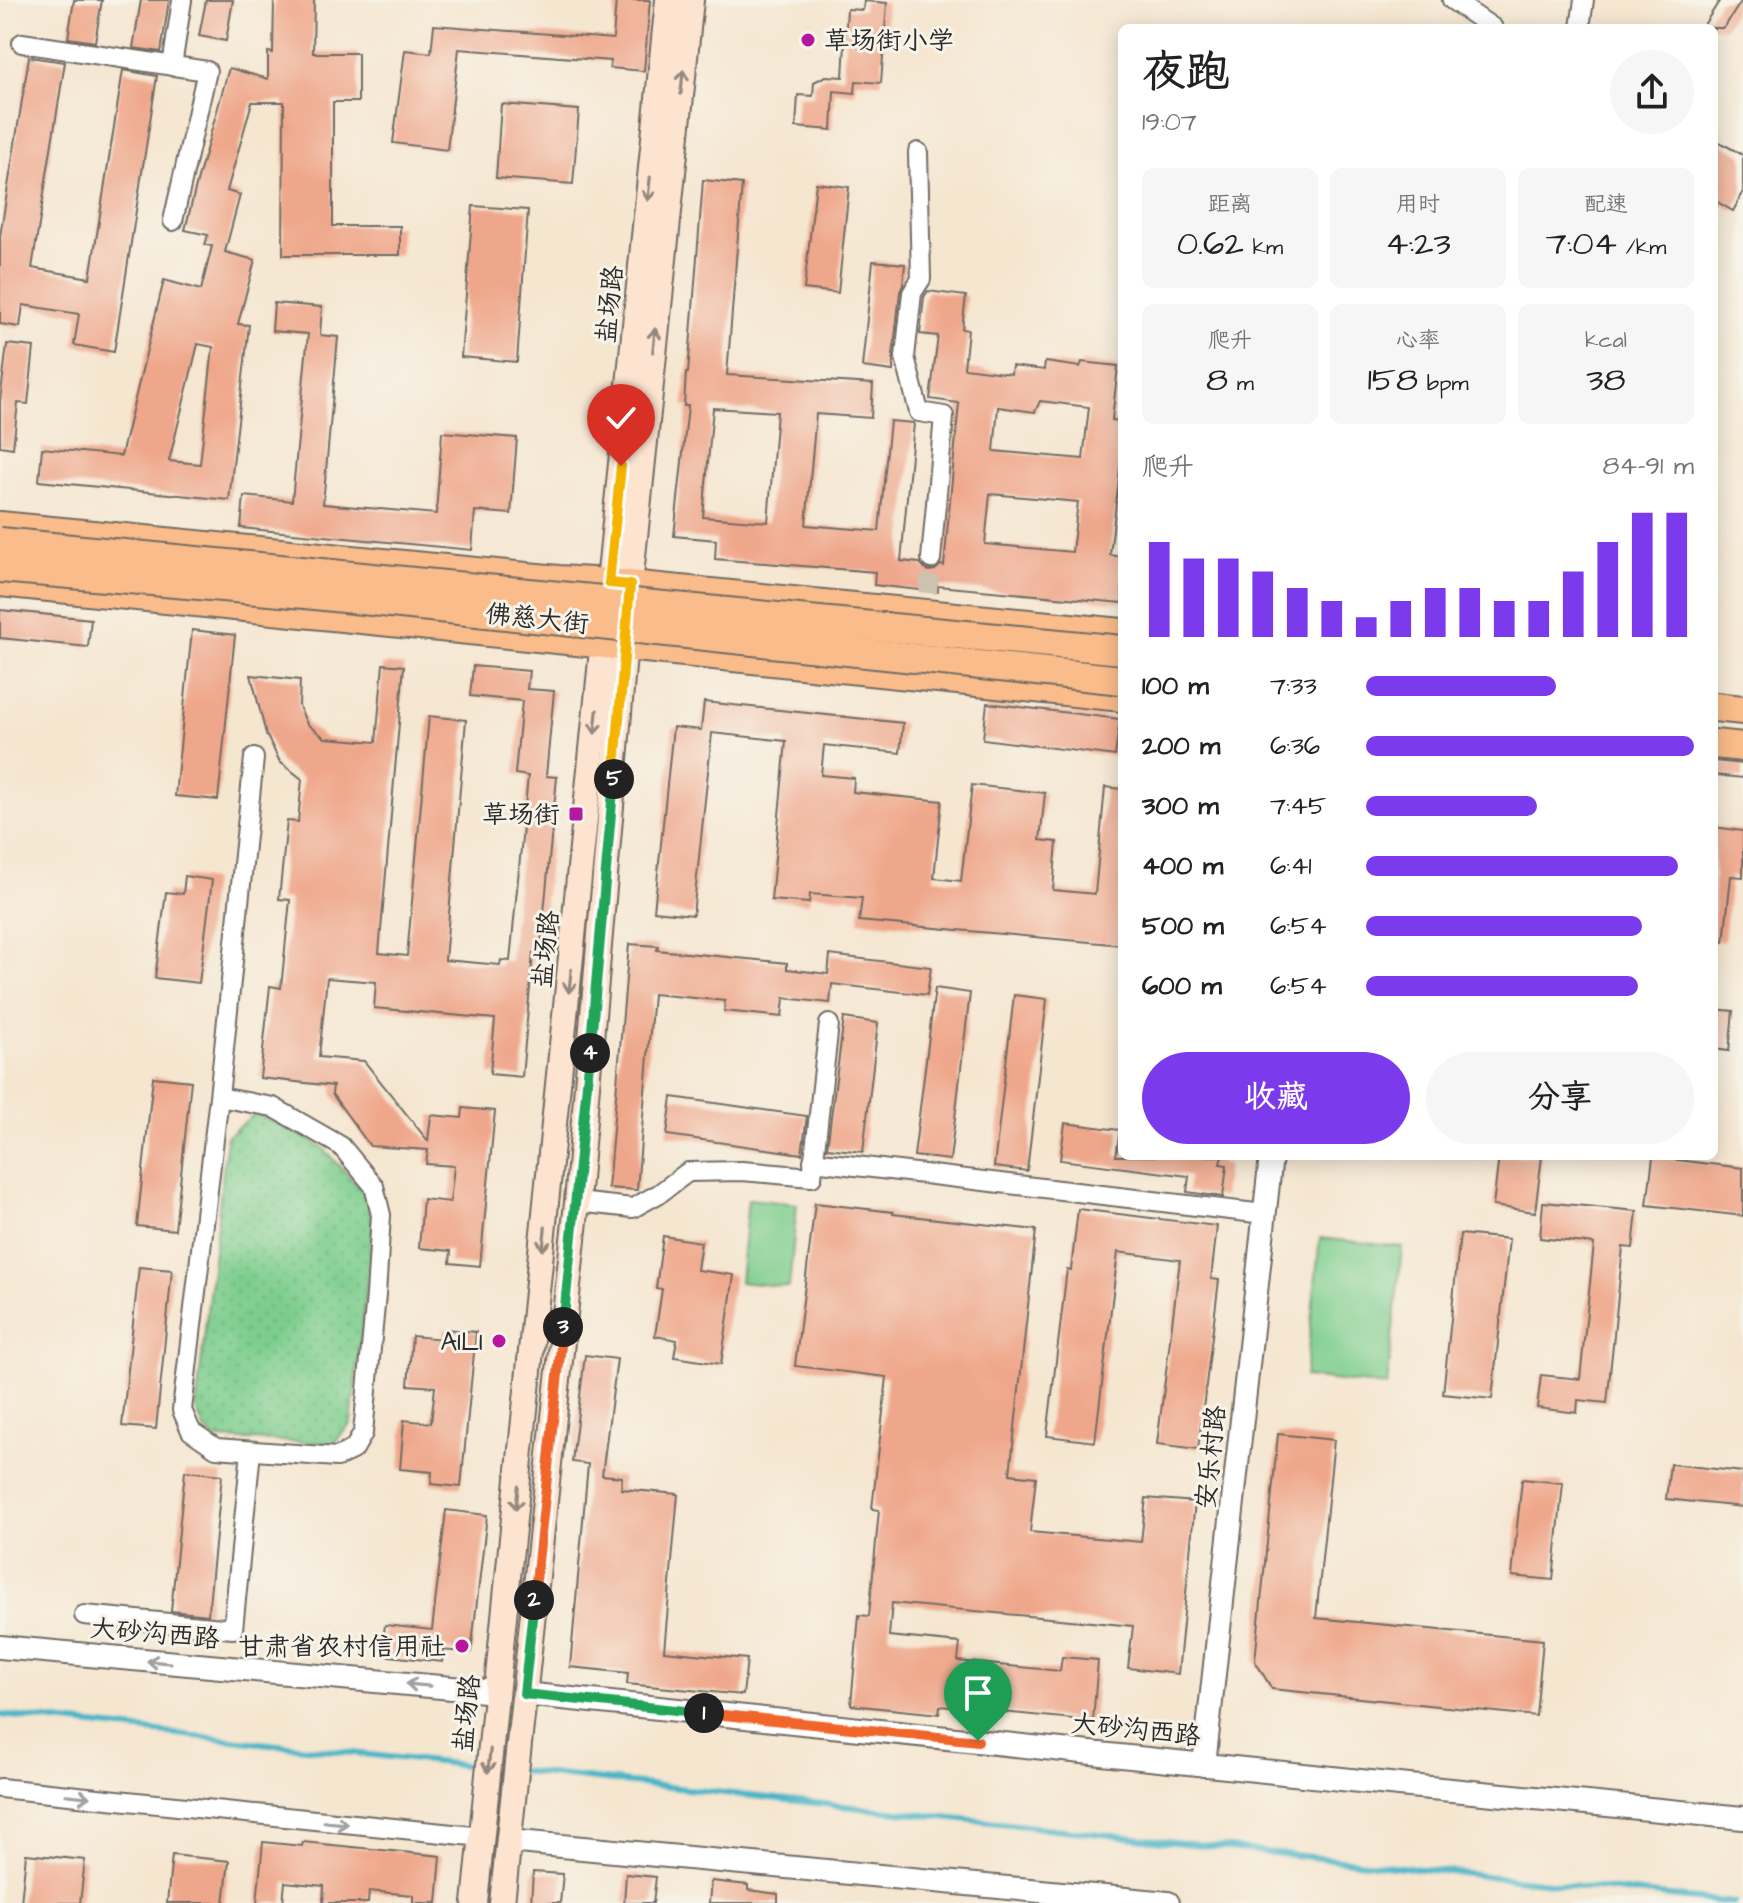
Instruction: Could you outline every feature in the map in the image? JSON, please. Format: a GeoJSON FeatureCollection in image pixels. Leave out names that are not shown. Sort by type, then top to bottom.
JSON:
{"type":"FeatureCollection","features":[{"type":"Feature","properties":{"kind":"main road","name":"盐场路"},"geometry":{"type":"LineString","coordinates":[[475,1903],[537,1306],[614,645],[668,0]]}},
{"type":"Feature","properties":{"kind":"main road","name":"盐场路"},"geometry":{"type":"LineString","coordinates":[[620,584],[691,0]]}},
{"type":"Feature","properties":{"kind":"main road"},"geometry":{"type":"LineString","coordinates":[[0,526],[543,579],[928,603],[1118,632]]}},
{"type":"Feature","properties":{"kind":"main road","name":"佛慈大街"},"geometry":{"type":"LineString","coordinates":[[0,542],[1118,650]]}},
{"type":"Feature","properties":{"kind":"main road","name":"佛慈大街"},"geometry":{"type":"LineString","coordinates":[[0,568],[305,594],[1118,680]]}},
{"type":"Feature","properties":{"kind":"main road"},"geometry":{"type":"LineString","coordinates":[[0,582],[1118,697]]}},
{"type":"Feature","properties":{"kind":"main road","name":"盐场路"},"geometry":{"type":"LineString","coordinates":[[502,1903],[577,1202],[614,645]]}},
{"type":"Feature","properties":{"kind":"main road"},"geometry":{"type":"LineString","coordinates":[[1718,707],[1743,710]]}},
{"type":"Feature","properties":{"kind":"main road"},"geometry":{"type":"LineString","coordinates":[[1718,744],[1743,747]]}},
{"type":"Feature","properties":{"kind":"street"},"geometry":{"type":"LineString","coordinates":[[172,66],[182,0]]}},
{"type":"Feature","properties":{"kind":"street"},"geometry":{"type":"LineString","coordinates":[[1452,0],[1487,24]]}},
{"type":"Feature","properties":{"kind":"street"},"geometry":{"type":"LineString","coordinates":[[1581,24],[1584,0]]}},
{"type":"Feature","properties":{"kind":"street"},"geometry":{"type":"LineString","coordinates":[[22,43],[207,71],[173,221]]}},
{"type":"Feature","properties":{"kind":"street"},"geometry":{"type":"LineString","coordinates":[[918,152],[921,279],[912,293],[905,357],[919,412],[944,416],[931,559]]}},
{"type":"Feature","properties":{"kind":"street"},"geometry":{"type":"LineString","coordinates":[[219,1097],[273,1107],[341,1146],[374,1186],[381,1215],[363,1433],[354,1449],[337,1457],[216,1448],[191,1431],[182,1410],[219,1097],[254,758]]}},
{"type":"Feature","properties":{"kind":"street"},"geometry":{"type":"LineString","coordinates":[[577,1202],[633,1208],[688,1172],[742,1171],[812,1177],[829,1024]]}},
{"type":"Feature","properties":{"kind":"street","name":"安乐村路"},"geometry":{"type":"LineString","coordinates":[[1204,1765],[1271,1160]]}},
{"type":"Feature","properties":{"kind":"street"},"geometry":{"type":"LineString","coordinates":[[813,1161],[1264,1214]]}},
{"type":"Feature","properties":{"kind":"street"},"geometry":{"type":"LineString","coordinates":[[84,1615],[233,1629],[251,1451]]}},
{"type":"Feature","properties":{"kind":"street","name":"大砂沟西路"},"geometry":{"type":"LineString","coordinates":[[0,1647],[496,1692]]}},
{"type":"Feature","properties":{"kind":"street","name":"大砂沟西路"},"geometry":{"type":"LineString","coordinates":[[524,1694],[1743,1818]]}},
{"type":"Feature","properties":{"kind":"street"},"geometry":{"type":"LineString","coordinates":[[0,1788],[482,1837]]}},
{"type":"Feature","properties":{"kind":"street"},"geometry":{"type":"LineString","coordinates":[[508,1841],[1168,1903]]}},
{"type":"Feature","properties":{"kind":"green space"},"geometry":{"type":"Polygon","coordinates":[[[256,1113],[321,1146],[366,1194],[373,1227],[351,1423],[334,1443],[216,1439],[204,1429],[196,1409],[227,1136],[256,1113]]]}},
{"type":"Feature","properties":{"kind":"green space"},"geometry":{"type":"Polygon","coordinates":[[[748,1199],[797,1204],[789,1287],[740,1282],[748,1199]]]}},
{"type":"Feature","properties":{"kind":"green space"},"geometry":{"type":"Polygon","coordinates":[[[1320,1238],[1402,1247],[1387,1386],[1305,1377],[1320,1238]]]}},
{"type":"Feature","properties":{"kind":"building"},"geometry":{"type":"Polygon","coordinates":[[[74,0],[102,0],[95,42],[68,38],[74,0]]]}},
{"type":"Feature","properties":{"kind":"building"},"geometry":{"type":"Polygon","coordinates":[[[141,0],[169,0],[161,52],[133,48],[141,0]]]}},
{"type":"Feature","properties":{"kind":"building"},"geometry":{"type":"Polygon","coordinates":[[[206,0],[233,0],[226,41],[199,36],[206,0]]]}},
{"type":"Feature","properties":{"kind":"building"},"geometry":{"type":"Polygon","coordinates":[[[274,0],[314,0],[313,53],[358,53],[358,102],[333,102],[333,226],[400,226],[400,255],[283,255],[284,102],[252,102],[227,191],[240,195],[225,252],[255,260],[238,324],[249,325],[229,500],[39,481],[42,448],[121,456],[164,280],[201,290],[212,246],[205,245],[208,235],[185,230],[229,68],[268,79],[268,52],[273,53],[274,0]],[[198,344],[169,461],[200,464],[213,347],[198,344]]]}},
{"type":"Feature","properties":{"kind":"building"},"geometry":{"type":"Polygon","coordinates":[[[616,0],[650,0],[644,71],[610,68],[611,61],[459,49],[447,150],[393,143],[405,50],[431,53],[434,25],[613,39],[616,0]]]}},
{"type":"Feature","properties":{"kind":"building"},"geometry":{"type":"Polygon","coordinates":[[[1720,0],[1742,0],[1724,28],[1718,28],[1718,24],[1705,24],[1720,0]]]}},
{"type":"Feature","properties":{"kind":"building"},"geometry":{"type":"Polygon","coordinates":[[[864,1],[887,3],[881,83],[856,81],[855,93],[834,91],[832,130],[796,127],[798,95],[813,96],[814,82],[826,76],[843,77],[847,9],[863,10],[864,1]]]}},
{"type":"Feature","properties":{"kind":"building"},"geometry":{"type":"Polygon","coordinates":[[[29,57],[65,62],[32,268],[90,278],[123,70],[157,76],[114,352],[74,345],[79,314],[23,305],[20,327],[0,324],[0,236],[29,57]]]}},
{"type":"Feature","properties":{"kind":"building"},"geometry":{"type":"Polygon","coordinates":[[[501,104],[579,110],[573,184],[496,178],[501,104]]]}},
{"type":"Feature","properties":{"kind":"building"},"geometry":{"type":"Polygon","coordinates":[[[1718,141],[1743,155],[1743,193],[1733,211],[1718,202],[1718,141]]]}},
{"type":"Feature","properties":{"kind":"building"},"geometry":{"type":"Polygon","coordinates":[[[703,180],[742,184],[727,375],[873,384],[871,418],[816,414],[806,525],[879,531],[890,421],[914,423],[901,561],[920,563],[929,571],[944,566],[959,403],[930,399],[938,336],[920,334],[924,297],[928,291],[966,296],[962,329],[968,330],[964,368],[1011,374],[1012,366],[1044,370],[1045,362],[1080,367],[1082,362],[1118,366],[1112,420],[1118,421],[1118,486],[1110,555],[1118,556],[1118,603],[938,586],[938,592],[874,585],[875,572],[715,559],[716,540],[674,536],[688,406],[684,406],[703,180]],[[1040,401],[1035,412],[998,407],[994,451],[1083,459],[1089,407],[1040,401]],[[713,408],[703,517],[768,522],[777,412],[713,408]],[[990,494],[985,544],[1072,552],[1078,502],[990,494]]]}},
{"type":"Feature","properties":{"kind":"building"},"geometry":{"type":"Polygon","coordinates":[[[816,183],[849,187],[838,293],[804,289],[816,183]]]}},
{"type":"Feature","properties":{"kind":"building"},"geometry":{"type":"Polygon","coordinates":[[[473,206],[528,210],[517,362],[461,357],[473,206]]]}},
{"type":"Feature","properties":{"kind":"building"},"geometry":{"type":"Polygon","coordinates":[[[873,261],[905,264],[893,371],[862,367],[873,261]]]}},
{"type":"Feature","properties":{"kind":"building"},"geometry":{"type":"Polygon","coordinates":[[[274,303],[322,307],[320,335],[338,337],[323,504],[436,514],[442,432],[517,438],[511,514],[475,511],[472,550],[241,528],[244,496],[292,501],[308,334],[272,331],[274,303]]]}},
{"type":"Feature","properties":{"kind":"building"},"geometry":{"type":"Polygon","coordinates":[[[7,344],[34,347],[28,404],[18,403],[13,448],[0,446],[0,401],[7,344]]]}},
{"type":"Feature","properties":{"kind":"building"},"geometry":{"type":"Polygon","coordinates":[[[0,610],[91,619],[88,647],[0,638],[0,610]]]}},
{"type":"Feature","properties":{"kind":"building"},"geometry":{"type":"Polygon","coordinates":[[[192,630],[235,635],[218,800],[175,796],[192,630]]]}},
{"type":"Feature","properties":{"kind":"building"},"geometry":{"type":"Polygon","coordinates":[[[383,664],[404,666],[379,953],[407,956],[429,716],[466,720],[445,960],[500,965],[501,960],[510,961],[528,776],[515,774],[522,701],[470,696],[473,666],[529,671],[527,689],[554,691],[546,776],[557,777],[540,954],[533,953],[522,1077],[490,1074],[495,1019],[374,1008],[376,982],[327,978],[319,1057],[364,1061],[428,1141],[431,1115],[462,1118],[463,1108],[495,1111],[480,1266],[450,1263],[451,1251],[419,1248],[423,1199],[450,1202],[454,1166],[426,1164],[428,1150],[370,1146],[332,1094],[333,1086],[260,1078],[270,986],[281,988],[290,900],[279,899],[287,821],[298,822],[302,779],[280,762],[266,734],[251,675],[300,680],[299,706],[307,724],[325,738],[376,742],[383,664]]]}},
{"type":"Feature","properties":{"kind":"building"},"geometry":{"type":"Polygon","coordinates":[[[704,702],[903,723],[900,753],[824,745],[821,775],[854,778],[853,792],[942,801],[934,878],[961,881],[972,785],[1045,793],[1040,840],[1057,842],[1053,890],[1095,894],[1105,787],[1118,789],[1118,945],[859,921],[862,898],[810,894],[809,903],[771,900],[786,741],[712,733],[693,915],[654,911],[673,727],[701,730],[704,702]]]}},
{"type":"Feature","properties":{"kind":"building"},"geometry":{"type":"Polygon","coordinates":[[[987,703],[1118,719],[1115,756],[983,739],[987,703]]]}},
{"type":"Feature","properties":{"kind":"building"},"geometry":{"type":"Polygon","coordinates":[[[1718,761],[1743,764],[1743,778],[1718,775],[1718,761]]]}},
{"type":"Feature","properties":{"kind":"building"},"geometry":{"type":"Polygon","coordinates":[[[1718,828],[1743,831],[1743,877],[1731,876],[1724,942],[1718,941],[1718,828]]]}},
{"type":"Feature","properties":{"kind":"building"},"geometry":{"type":"Polygon","coordinates":[[[185,876],[212,880],[199,983],[155,978],[166,892],[183,894],[185,876]]]}},
{"type":"Feature","properties":{"kind":"building"},"geometry":{"type":"Polygon","coordinates":[[[629,944],[658,946],[657,950],[787,963],[787,969],[828,974],[830,955],[931,967],[927,995],[832,984],[830,1003],[784,998],[782,1017],[724,1011],[725,1001],[653,994],[637,1190],[608,1188],[629,944]]]}},
{"type":"Feature","properties":{"kind":"building"},"geometry":{"type":"Polygon","coordinates":[[[935,988],[970,993],[950,1160],[914,1156],[935,988]]]}},
{"type":"Feature","properties":{"kind":"building"},"geometry":{"type":"Polygon","coordinates":[[[1014,995],[1047,999],[1027,1171],[994,1167],[1014,995]]]}},
{"type":"Feature","properties":{"kind":"building"},"geometry":{"type":"Polygon","coordinates":[[[1718,1009],[1733,1011],[1729,1051],[1718,1050],[1718,1009]]]}},
{"type":"Feature","properties":{"kind":"building"},"geometry":{"type":"Polygon","coordinates":[[[844,1018],[878,1023],[863,1152],[827,1148],[844,1018]]]}},
{"type":"Feature","properties":{"kind":"building"},"geometry":{"type":"Polygon","coordinates":[[[153,1077],[191,1081],[175,1230],[137,1226],[153,1077]]]}},
{"type":"Feature","properties":{"kind":"building"},"geometry":{"type":"Polygon","coordinates":[[[672,1097],[807,1116],[802,1154],[667,1135],[672,1097]]]}},
{"type":"Feature","properties":{"kind":"building"},"geometry":{"type":"Polygon","coordinates":[[[1065,1123],[1118,1130],[1118,1160],[1221,1160],[1220,1164],[1227,1165],[1223,1197],[1187,1192],[1189,1176],[1060,1160],[1065,1123]]]}},
{"type":"Feature","properties":{"kind":"building"},"geometry":{"type":"Polygon","coordinates":[[[1499,1160],[1542,1160],[1535,1212],[1493,1206],[1499,1160]]]}},
{"type":"Feature","properties":{"kind":"building"},"geometry":{"type":"Polygon","coordinates":[[[1653,1160],[1743,1168],[1743,1216],[1647,1205],[1653,1160]]]}},
{"type":"Feature","properties":{"kind":"building"},"geometry":{"type":"Polygon","coordinates":[[[1543,1202],[1637,1211],[1633,1248],[1623,1247],[1607,1403],[1578,1400],[1577,1413],[1537,1408],[1541,1375],[1580,1379],[1594,1244],[1540,1238],[1543,1202]]]}},
{"type":"Feature","properties":{"kind":"building"},"geometry":{"type":"Polygon","coordinates":[[[815,1203],[1036,1230],[1010,1474],[1036,1477],[1030,1532],[1141,1542],[1146,1498],[1195,1502],[1178,1674],[1128,1668],[1133,1626],[892,1603],[889,1636],[960,1643],[958,1661],[1060,1671],[1062,1657],[1098,1660],[1093,1721],[940,1706],[939,1714],[851,1705],[859,1615],[869,1616],[879,1510],[872,1509],[887,1377],[795,1366],[815,1203]]]}},
{"type":"Feature","properties":{"kind":"building"},"geometry":{"type":"Polygon","coordinates":[[[1078,1209],[1217,1226],[1211,1279],[1219,1280],[1198,1449],[1157,1444],[1180,1260],[1118,1252],[1095,1442],[1047,1436],[1067,1269],[1071,1270],[1078,1209]]]}},
{"type":"Feature","properties":{"kind":"building"},"geometry":{"type":"Polygon","coordinates":[[[1460,1234],[1509,1239],[1492,1399],[1443,1394],[1460,1234]]]}},
{"type":"Feature","properties":{"kind":"building"},"geometry":{"type":"Polygon","coordinates":[[[663,1236],[701,1242],[697,1270],[734,1275],[721,1364],[674,1357],[677,1340],[655,1336],[662,1289],[656,1288],[663,1236]]]}},
{"type":"Feature","properties":{"kind":"building"},"geometry":{"type":"Polygon","coordinates":[[[139,1267],[172,1270],[156,1429],[122,1426],[139,1267]]]}},
{"type":"Feature","properties":{"kind":"building"},"geometry":{"type":"Polygon","coordinates":[[[444,1329],[476,1332],[461,1487],[431,1484],[432,1472],[400,1469],[404,1420],[431,1423],[435,1387],[408,1385],[412,1336],[443,1339],[444,1329]]]}},
{"type":"Feature","properties":{"kind":"building"},"geometry":{"type":"Polygon","coordinates":[[[585,1355],[617,1359],[602,1475],[622,1477],[621,1489],[678,1494],[664,1651],[747,1659],[743,1695],[627,1684],[628,1673],[570,1667],[588,1464],[572,1462],[585,1355]]]}},
{"type":"Feature","properties":{"kind":"building"},"geometry":{"type":"Polygon","coordinates":[[[1278,1434],[1334,1440],[1316,1618],[1543,1640],[1536,1716],[1272,1689],[1255,1661],[1278,1434]]]}},
{"type":"Feature","properties":{"kind":"building"},"geometry":{"type":"Polygon","coordinates":[[[1670,1464],[1743,1472],[1743,1507],[1666,1499],[1670,1464]]]}},
{"type":"Feature","properties":{"kind":"building"},"geometry":{"type":"Polygon","coordinates":[[[185,1471],[222,1475],[208,1615],[171,1611],[185,1471]]]}},
{"type":"Feature","properties":{"kind":"building"},"geometry":{"type":"Polygon","coordinates":[[[1522,1479],[1563,1483],[1553,1580],[1512,1576],[1522,1479]]]}},
{"type":"Feature","properties":{"kind":"building"},"geometry":{"type":"Polygon","coordinates":[[[446,1510],[487,1515],[471,1653],[443,1650],[442,1662],[381,1655],[385,1625],[432,1630],[446,1510]]]}},
{"type":"Feature","properties":{"kind":"building"},"geometry":{"type":"Polygon","coordinates":[[[263,1842],[302,1846],[303,1842],[441,1856],[437,1903],[413,1903],[413,1895],[369,1891],[368,1903],[323,1903],[324,1886],[285,1882],[283,1903],[257,1903],[263,1842]]]}},
{"type":"Feature","properties":{"kind":"building"},"geometry":{"type":"Polygon","coordinates":[[[26,1854],[85,1860],[80,1903],[21,1903],[26,1854]]]}},
{"type":"Feature","properties":{"kind":"building"},"geometry":{"type":"Polygon","coordinates":[[[172,1855],[229,1861],[224,1903],[167,1903],[172,1855]]]}},
{"type":"Feature","properties":{"kind":"building"},"geometry":{"type":"Polygon","coordinates":[[[533,1872],[563,1874],[560,1903],[531,1903],[533,1872]]]}},
{"type":"Feature","properties":{"kind":"building"},"geometry":{"type":"Polygon","coordinates":[[[626,1874],[656,1877],[653,1903],[624,1903],[626,1874]]]}},
{"type":"Feature","properties":{"kind":"building"},"geometry":{"type":"Polygon","coordinates":[[[711,1881],[748,1885],[748,1890],[778,1894],[778,1903],[709,1903],[711,1881]]]}},
{"type":"Feature","properties":{"kind":"waterway"},"geometry":{"type":"LineString","coordinates":[[0,1715],[482,1767]]}},
{"type":"Feature","properties":{"kind":"waterway"},"geometry":{"type":"LineString","coordinates":[[521,1771],[1734,1903]]}},
{"type":"Feature","properties":{"kind":"tunnel"},"geometry":{"type":"LineString","coordinates":[[928,593],[931,559]]}},
{"type":"Feature","properties":{"kind":"place","name":"草场街小学"},"geometry":{"type":"Point","coordinates":[808,40]}},
{"type":"Feature","properties":{"kind":"place","name":"草场街"},"geometry":{"type":"Point","coordinates":[576,814]}},
{"type":"Feature","properties":{"kind":"place","name":"AILI"},"geometry":{"type":"Point","coordinates":[499,1341]}},
{"type":"Feature","properties":{"kind":"place","name":"甘肃省农村信用社"},"geometry":{"type":"Point","coordinates":[462,1646]}},
{"type":"Feature","properties":{"kind":"route"},"geometry":{"type":"LineString","coordinates":[[621,466],[609,583],[630,585],[577,1202],[524,1694],[978,1741]]}}]}
